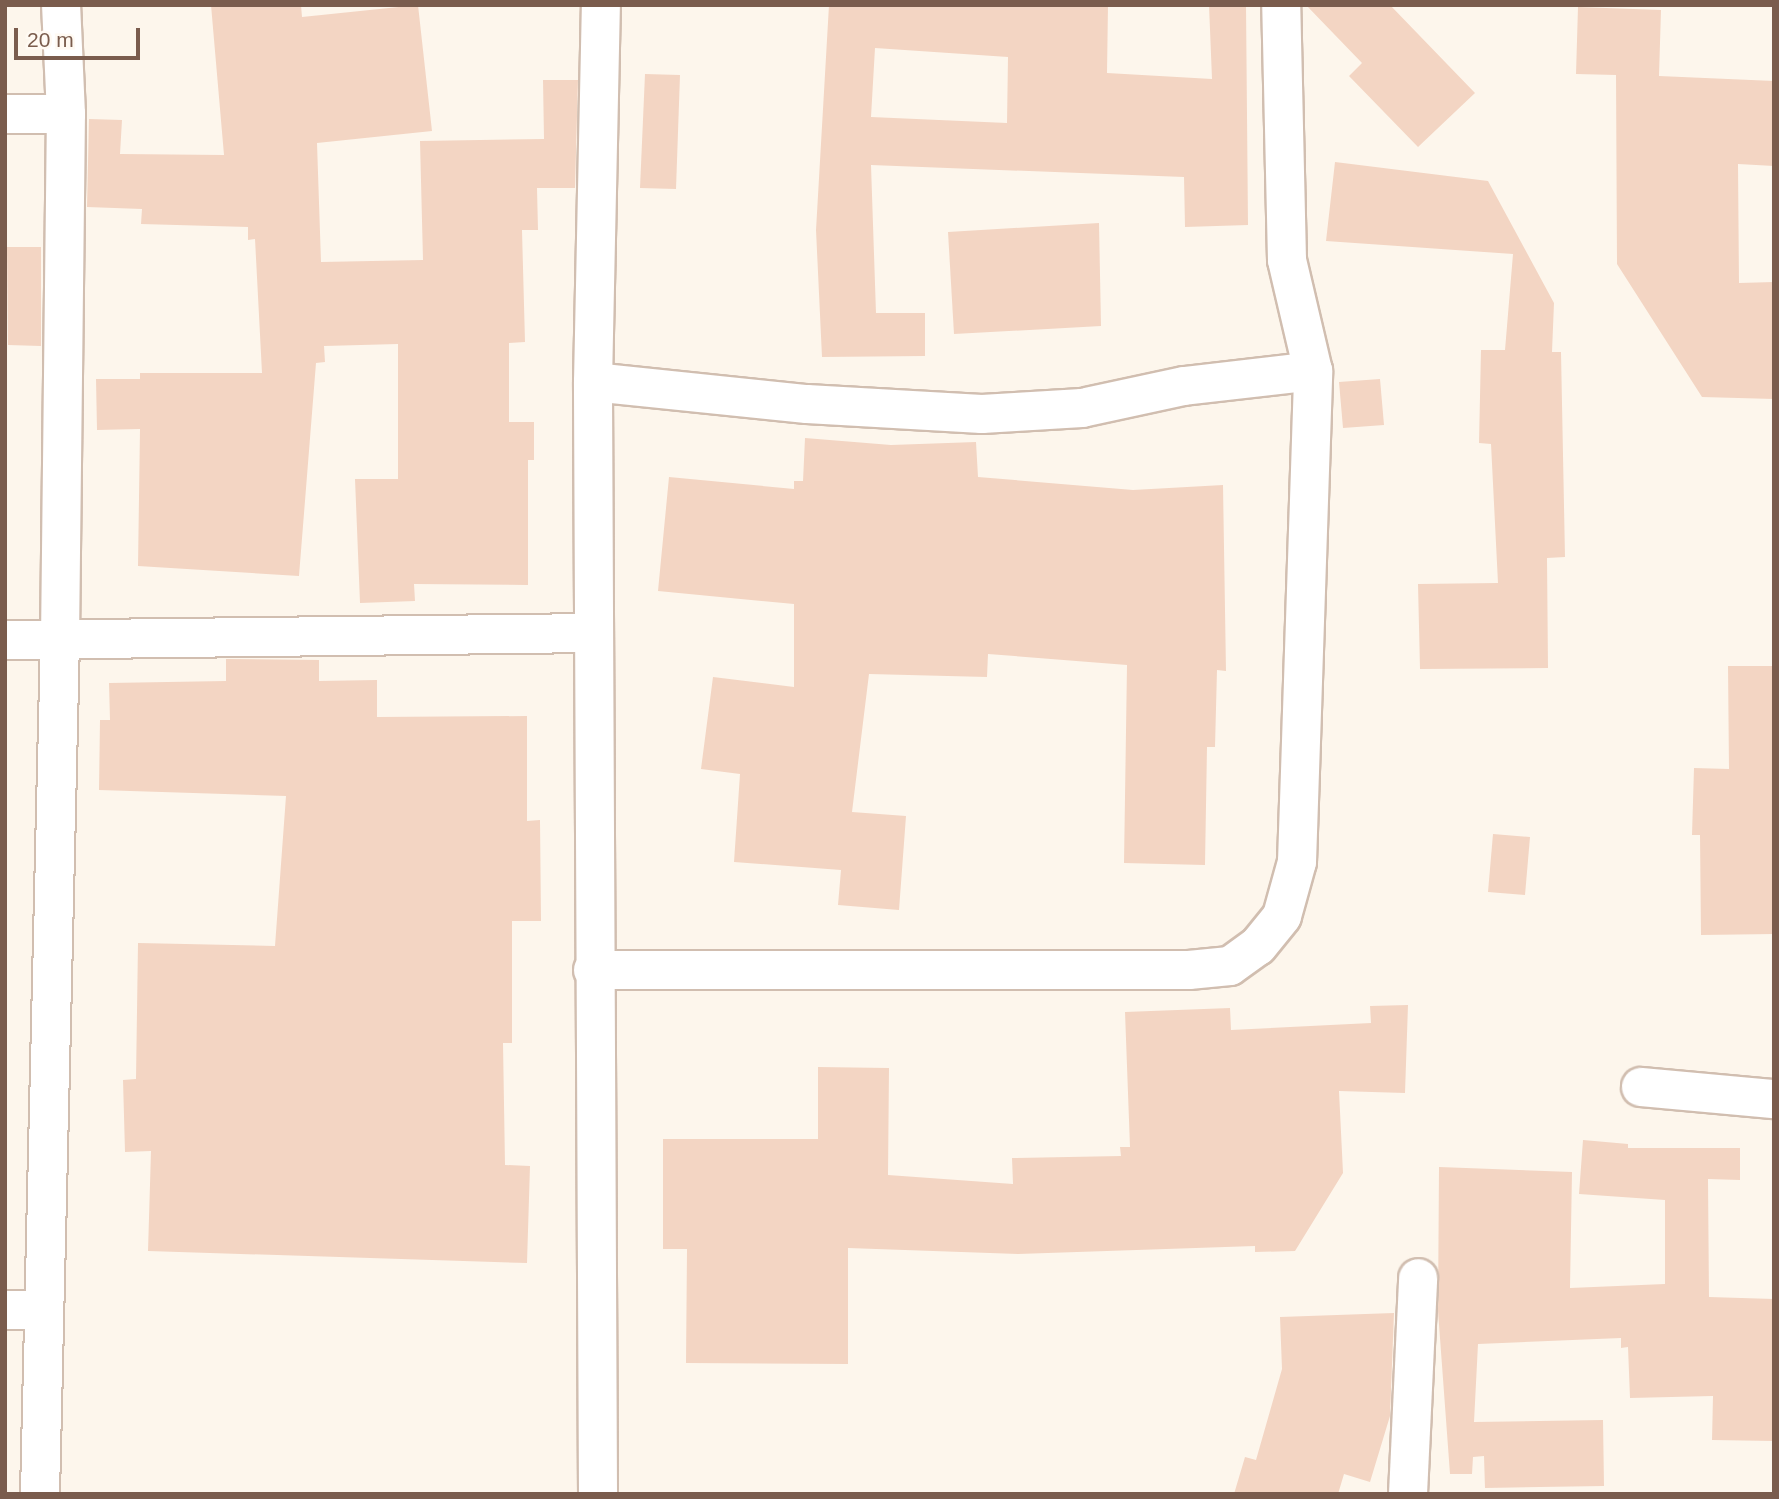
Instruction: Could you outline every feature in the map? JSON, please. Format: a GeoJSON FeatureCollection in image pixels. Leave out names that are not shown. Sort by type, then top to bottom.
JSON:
{"type":"FeatureCollection","features":[{"type":"Feature","properties":{"kind":"street"},"geometry":{"type":"LineString","coordinates":[[40,1494],[60,640],[65,114],[61,5]]}},
{"type":"Feature","properties":{"kind":"street"},"geometry":{"type":"LineString","coordinates":[[598,1494],[593,970],[593,383],[601,5]]}},
{"type":"Feature","properties":{"kind":"street"},"geometry":{"type":"LineString","coordinates":[[593,970],[1189,970],[1230,966],[1258,946],[1282,916],[1297,862],[1312,371],[1287,260],[1281,5]]}},
{"type":"Feature","properties":{"kind":"street"},"geometry":{"type":"LineString","coordinates":[[5,114],[65,114]]}},
{"type":"Feature","properties":{"kind":"street"},"geometry":{"type":"LineString","coordinates":[[593,383],[807,404],[982,414],[1082,408],[1184,386],[1312,371]]}},
{"type":"Feature","properties":{"kind":"street"},"geometry":{"type":"LineString","coordinates":[[5,639],[593,633]]}},
{"type":"Feature","properties":{"kind":"street"},"geometry":{"type":"LineString","coordinates":[[1641,1087],[1774,1099]]}},
{"type":"Feature","properties":{"kind":"street"},"geometry":{"type":"LineString","coordinates":[[1408,1494],[1419,1278]]}},
{"type":"Feature","properties":{"kind":"street"},"geometry":{"type":"LineString","coordinates":[[5,1310],[44,1310]]}},
{"type":"Feature","properties":{"kind":"building"},"geometry":{"type":"Polygon","coordinates":[[[211,5],[301,5],[302,17],[418,5],[432,131],[317,143],[321,262],[423,260],[420,141],[544,139],[543,80],[578,80],[575,188],[537,188],[538,230],[522,230],[525,342],[509,343],[509,422],[534,422],[534,460],[528,460],[528,585],[414,584],[415,601],[360,603],[355,479],[398,479],[398,344],[324,346],[325,362],[316,363],[299,576],[138,566],[140,429],[97,430],[96,379],[140,379],[140,373],[262,373],[255,239],[248,240],[248,227],[141,224],[142,209],[87,207],[89,119],[122,120],[120,154],[224,155],[211,5]]]}},
{"type":"Feature","properties":{"kind":"building"},"geometry":{"type":"Polygon","coordinates":[[[829,5],[1108,5],[1107,73],[1212,79],[1209,5],[1246,5],[1248,225],[1185,227],[1184,177],[871,165],[876,313],[925,313],[925,356],[822,357],[816,230],[829,5]],[[875,48],[871,117],[1007,123],[1008,57],[875,48]]]}},
{"type":"Feature","properties":{"kind":"building"},"geometry":{"type":"Polygon","coordinates":[[[1306,5],[1390,5],[1475,93],[1418,147],[1349,76],[1362,63],[1306,5]]]}},
{"type":"Feature","properties":{"kind":"building"},"geometry":{"type":"Polygon","coordinates":[[[1578,7],[1661,10],[1659,76],[1774,81],[1774,166],[1738,164],[1739,283],[1774,282],[1774,399],[1702,397],[1617,264],[1616,75],[1576,74],[1578,7]]]}},
{"type":"Feature","properties":{"kind":"building"},"geometry":{"type":"Polygon","coordinates":[[[645,74],[680,75],[676,189],[640,188],[645,74]]]}},
{"type":"Feature","properties":{"kind":"building"},"geometry":{"type":"Polygon","coordinates":[[[1335,162],[1488,181],[1554,303],[1552,352],[1561,352],[1565,557],[1547,558],[1548,668],[1420,669],[1418,584],[1498,583],[1491,444],[1479,443],[1481,350],[1505,350],[1513,254],[1326,241],[1335,162]]]}},
{"type":"Feature","properties":{"kind":"building"},"geometry":{"type":"Polygon","coordinates":[[[1099,223],[1101,326],[954,334],[948,232],[1099,223]]]}},
{"type":"Feature","properties":{"kind":"building"},"geometry":{"type":"Polygon","coordinates":[[[7,247],[41,247],[41,346],[8,345],[7,247]]]}},
{"type":"Feature","properties":{"kind":"building"},"geometry":{"type":"Polygon","coordinates":[[[1380,379],[1384,425],[1343,428],[1339,382],[1380,379]]]}},
{"type":"Feature","properties":{"kind":"building"},"geometry":{"type":"Polygon","coordinates":[[[805,438],[891,445],[976,442],[978,477],[1133,490],[1223,485],[1226,671],[1217,670],[1215,747],[1207,747],[1205,865],[1124,863],[1127,665],[988,654],[987,677],[869,674],[852,812],[906,816],[899,910],[838,905],[841,870],[734,862],[740,774],[701,769],[713,677],[794,687],[794,604],[658,591],[669,477],[794,489],[794,481],[803,481],[805,438]]]}},
{"type":"Feature","properties":{"kind":"building"},"geometry":{"type":"Polygon","coordinates":[[[226,659],[319,660],[319,681],[377,680],[377,717],[527,716],[527,821],[540,820],[541,921],[512,921],[512,1043],[503,1043],[505,1165],[530,1166],[527,1263],[148,1251],[151,1151],[125,1152],[123,1080],[136,1079],[138,943],[275,946],[286,796],[99,790],[100,720],[110,720],[109,683],[226,681],[226,659]]]}},
{"type":"Feature","properties":{"kind":"building"},"geometry":{"type":"Polygon","coordinates":[[[1728,666],[1774,666],[1774,934],[1701,935],[1700,835],[1692,835],[1694,768],[1729,769],[1728,666]]]}},
{"type":"Feature","properties":{"kind":"building"},"geometry":{"type":"Polygon","coordinates":[[[1493,834],[1530,837],[1525,895],[1488,892],[1493,834]]]}},
{"type":"Feature","properties":{"kind":"building"},"geometry":{"type":"Polygon","coordinates":[[[1408,1005],[1405,1093],[1339,1091],[1343,1173],[1295,1251],[1255,1252],[1255,1246],[1018,1254],[848,1248],[848,1364],[686,1363],[687,1249],[663,1249],[663,1139],[818,1139],[818,1067],[889,1068],[888,1175],[1013,1184],[1012,1158],[1121,1156],[1120,1147],[1130,1147],[1125,1012],[1230,1008],[1231,1030],[1371,1023],[1370,1006],[1408,1005]]]}},
{"type":"Feature","properties":{"kind":"building"},"geometry":{"type":"Polygon","coordinates":[[[1583,1140],[1628,1144],[1628,1148],[1740,1148],[1740,1180],[1708,1179],[1709,1297],[1774,1299],[1774,1441],[1712,1440],[1713,1396],[1630,1398],[1628,1347],[1621,1348],[1621,1338],[1478,1344],[1474,1422],[1603,1420],[1604,1486],[1485,1488],[1484,1456],[1473,1457],[1472,1474],[1450,1474],[1438,1311],[1439,1167],[1572,1172],[1570,1288],[1665,1284],[1665,1200],[1579,1194],[1583,1140]]]}},
{"type":"Feature","properties":{"kind":"building"},"geometry":{"type":"Polygon","coordinates":[[[1394,1313],[1390,1416],[1370,1482],[1344,1474],[1338,1494],[1234,1494],[1245,1457],[1256,1460],[1282,1369],[1280,1317],[1394,1313]]]}}]}
